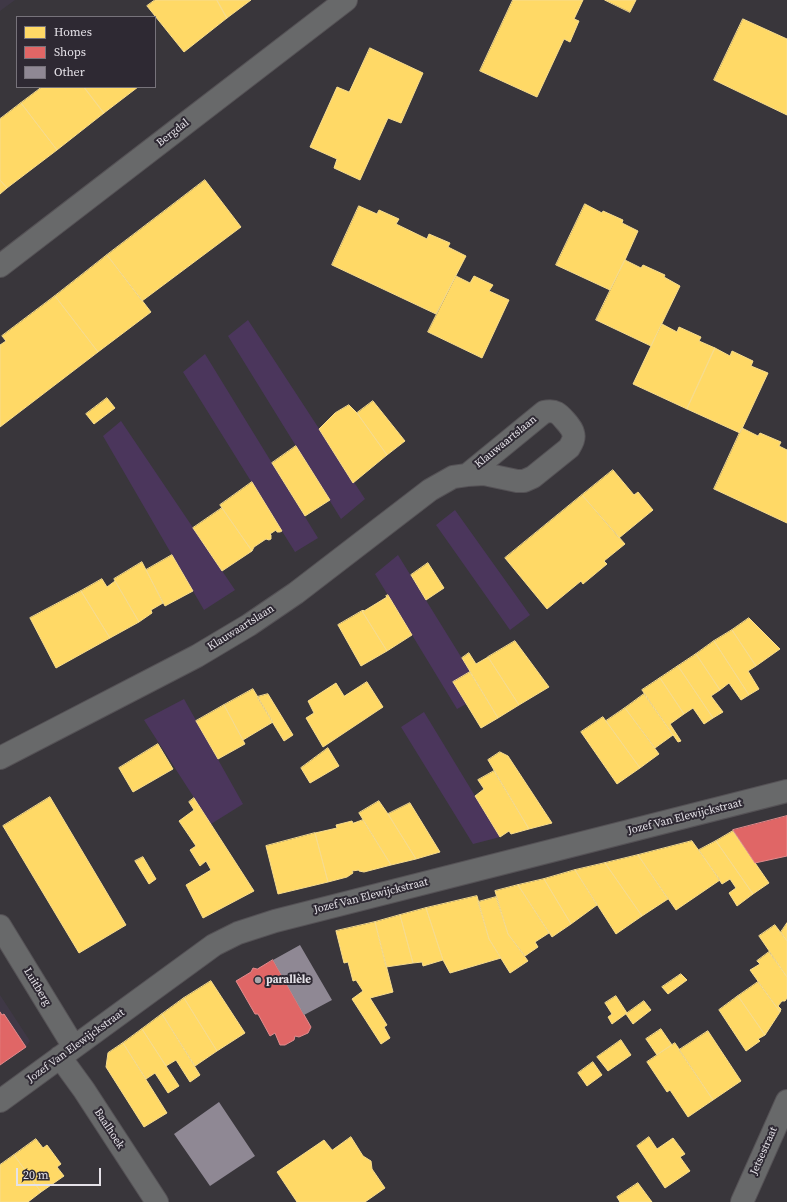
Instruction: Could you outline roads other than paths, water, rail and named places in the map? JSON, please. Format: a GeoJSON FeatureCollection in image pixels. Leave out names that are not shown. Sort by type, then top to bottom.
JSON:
{"type":"FeatureCollection","features":[{"type":"Feature","properties":{"kind":"street","name":"Bergdal"},"geometry":{"type":"LineString","coordinates":[[0,266],[346,0]]}},
{"type":"Feature","properties":{"kind":"street","name":"Klauwaartslaan"},"geometry":{"type":"LineString","coordinates":[[0,758],[197,656],[249,625],[296,593],[430,490],[453,477],[466,474]]}},
{"type":"Feature","properties":{"kind":"street","name":"Jozef Van Elewijckstraat"},"geometry":{"type":"LineString","coordinates":[[0,1101],[214,944],[238,932],[269,922],[787,791]]}},
{"type":"Feature","properties":{"kind":"street","name":"Luitberg"},"geometry":{"type":"LineString","coordinates":[[0,926],[67,1052]]}},
{"type":"Feature","properties":{"kind":"street","name":"Baalhoek"},"geometry":{"type":"LineString","coordinates":[[67,1052],[84,1090],[157,1202]]}},
{"type":"Feature","properties":{"kind":"street","name":"Jetsestraat"},"geometry":{"type":"LineString","coordinates":[[742,1202],[787,1101]]}},
{"type":"Feature","properties":{"kind":"place","name":"parallèle"},"geometry":{"type":"Point","coordinates":[258,980]}}]}
